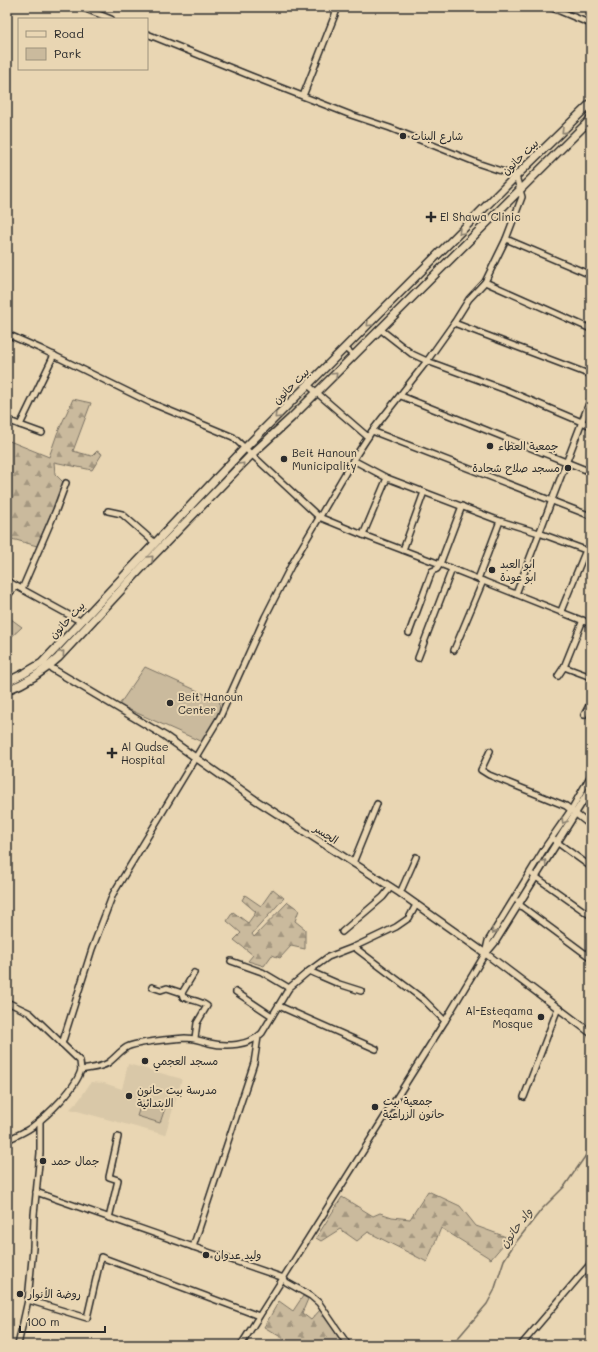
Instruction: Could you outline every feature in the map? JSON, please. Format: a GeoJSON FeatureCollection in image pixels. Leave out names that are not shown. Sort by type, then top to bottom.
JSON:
{"type":"FeatureCollection","features":[{"type":"Feature","properties":{"kind":"main road","name":"بيت حانون"},"geometry":{"type":"LineString","coordinates":[[7,682],[42,663],[80,621],[245,448],[516,176],[591,103]]}},
{"type":"Feature","properties":{"kind":"main road","name":"بيت حانون"},"geometry":{"type":"LineString","coordinates":[[7,690],[26,682],[49,667],[147,562],[252,454],[354,356],[591,119]]}},
{"type":"Feature","properties":{"kind":"street"},"geometry":{"type":"LineString","coordinates":[[81,7],[108,18]]}},
{"type":"Feature","properties":{"kind":"street"},"geometry":{"type":"LineString","coordinates":[[303,96],[338,7]]}},
{"type":"Feature","properties":{"kind":"street"},"geometry":{"type":"LineString","coordinates":[[550,7],[591,24]]}},
{"type":"Feature","properties":{"kind":"street"},"geometry":{"type":"LineString","coordinates":[[62,1044],[92,949],[113,894],[220,717],[265,617],[292,564],[353,460],[372,431],[427,361],[468,299],[485,282],[506,240],[522,197],[516,176],[480,164],[396,130],[303,96],[148,34]]}},
{"type":"Feature","properties":{"kind":"street"},"geometry":{"type":"LineString","coordinates":[[506,240],[591,275]]}},
{"type":"Feature","properties":{"kind":"street"},"geometry":{"type":"LineString","coordinates":[[485,282],[591,329]]}},
{"type":"Feature","properties":{"kind":"street"},"geometry":{"type":"LineString","coordinates":[[454,322],[591,375]]}},
{"type":"Feature","properties":{"kind":"street"},"geometry":{"type":"LineString","coordinates":[[380,329],[412,354],[427,361],[506,390],[591,426]]}},
{"type":"Feature","properties":{"kind":"street"},"geometry":{"type":"LineString","coordinates":[[7,334],[54,355],[150,403],[233,437],[319,517],[591,624]]}},
{"type":"Feature","properties":{"kind":"street"},"geometry":{"type":"LineString","coordinates":[[345,348],[354,356]]}},
{"type":"Feature","properties":{"kind":"street"},"geometry":{"type":"LineString","coordinates":[[20,425],[54,355]]}},
{"type":"Feature","properties":{"kind":"street"},"geometry":{"type":"LineString","coordinates":[[308,385],[368,437]]}},
{"type":"Feature","properties":{"kind":"street"},"geometry":{"type":"LineString","coordinates":[[401,396],[591,472]]}},
{"type":"Feature","properties":{"kind":"street"},"geometry":{"type":"LineString","coordinates":[[516,594],[591,398]]}},
{"type":"Feature","properties":{"kind":"street"},"geometry":{"type":"LineString","coordinates":[[7,420],[42,433]]}},
{"type":"Feature","properties":{"kind":"street"},"geometry":{"type":"LineString","coordinates":[[372,431],[591,516]]}},
{"type":"Feature","properties":{"kind":"street"},"geometry":{"type":"LineString","coordinates":[[353,460],[387,478],[500,521],[539,533],[588,551],[561,611]]}},
{"type":"Feature","properties":{"kind":"street"},"geometry":{"type":"LineString","coordinates":[[362,535],[387,478]]}},
{"type":"Feature","properties":{"kind":"street"},"geometry":{"type":"LineString","coordinates":[[22,589],[66,483]]}},
{"type":"Feature","properties":{"kind":"street"},"geometry":{"type":"LineString","coordinates":[[403,550],[424,492]]}},
{"type":"Feature","properties":{"kind":"street"},"geometry":{"type":"LineString","coordinates":[[410,633],[432,571],[438,569],[462,506]]}},
{"type":"Feature","properties":{"kind":"street"},"geometry":{"type":"LineString","coordinates":[[108,511],[122,514],[155,543]]}},
{"type":"Feature","properties":{"kind":"street"},"geometry":{"type":"LineString","coordinates":[[454,650],[481,580],[500,521]]}},
{"type":"Feature","properties":{"kind":"street"},"geometry":{"type":"LineString","coordinates":[[418,658],[452,569]]}},
{"type":"Feature","properties":{"kind":"street"},"geometry":{"type":"LineString","coordinates":[[7,581],[80,621]]}},
{"type":"Feature","properties":{"kind":"street"},"geometry":{"type":"LineString","coordinates":[[7,596],[16,586]]}},
{"type":"Feature","properties":{"kind":"street"},"geometry":{"type":"LineString","coordinates":[[558,676],[564,666],[583,620]]}},
{"type":"Feature","properties":{"kind":"street","name":"الجسر"},"geometry":{"type":"LineString","coordinates":[[42,663],[145,724],[257,801],[400,893],[485,954],[590,1033]]}},
{"type":"Feature","properties":{"kind":"street"},"geometry":{"type":"LineString","coordinates":[[564,666],[591,678]]}},
{"type":"Feature","properties":{"kind":"street"},"geometry":{"type":"LineString","coordinates":[[584,715],[591,702]]}},
{"type":"Feature","properties":{"kind":"street"},"geometry":{"type":"LineString","coordinates":[[490,750],[481,770],[489,775],[566,806],[591,826]]}},
{"type":"Feature","properties":{"kind":"street"},"geometry":{"type":"LineString","coordinates":[[241,1345],[445,1021],[485,954],[495,942],[533,875],[557,842],[591,775]]}},
{"type":"Feature","properties":{"kind":"street"},"geometry":{"type":"LineString","coordinates":[[533,875],[551,839],[591,788]]}},
{"type":"Feature","properties":{"kind":"street"},"geometry":{"type":"LineString","coordinates":[[353,863],[377,804]]}},
{"type":"Feature","properties":{"kind":"street"},"geometry":{"type":"LineString","coordinates":[[551,839],[591,867]]}},
{"type":"Feature","properties":{"kind":"street"},"geometry":{"type":"LineString","coordinates":[[400,893],[416,857]]}},
{"type":"Feature","properties":{"kind":"street"},"geometry":{"type":"LineString","coordinates":[[533,875],[591,916]]}},
{"type":"Feature","properties":{"kind":"street"},"geometry":{"type":"LineString","coordinates":[[342,932],[383,897],[391,887]]}},
{"type":"Feature","properties":{"kind":"street"},"geometry":{"type":"LineString","coordinates":[[517,901],[521,906],[591,958]]}},
{"type":"Feature","properties":{"kind":"street"},"geometry":{"type":"LineString","coordinates":[[81,1070],[96,1068],[108,1063],[129,1047],[177,1039],[195,1038],[209,1043],[228,1045],[241,1044],[258,1037],[262,1033],[289,988],[309,971],[328,957],[354,947],[396,927],[409,918],[416,905]]}},
{"type":"Feature","properties":{"kind":"street"},"geometry":{"type":"LineString","coordinates":[[354,947],[424,1000],[445,1021]]}},
{"type":"Feature","properties":{"kind":"street"},"geometry":{"type":"LineString","coordinates":[[231,960],[262,972],[289,988]]}},
{"type":"Feature","properties":{"kind":"street"},"geometry":{"type":"LineString","coordinates":[[309,971],[339,984],[361,990]]}},
{"type":"Feature","properties":{"kind":"street"},"geometry":{"type":"LineString","coordinates":[[182,993],[194,973]]}},
{"type":"Feature","properties":{"kind":"street"},"geometry":{"type":"LineString","coordinates":[[152,987],[162,990],[167,988],[182,993],[183,997],[188,1000],[199,1000],[207,1006],[197,1023],[195,1038]]}},
{"type":"Feature","properties":{"kind":"street"},"geometry":{"type":"LineString","coordinates":[[236,992],[272,1016]]}},
{"type":"Feature","properties":{"kind":"street"},"geometry":{"type":"LineString","coordinates":[[7,1002],[30,1013],[80,1061],[81,1070],[79,1078],[73,1086],[40,1121],[31,1128],[7,1140]]}},
{"type":"Feature","properties":{"kind":"street"},"geometry":{"type":"LineString","coordinates":[[279,1006],[376,1048]]}},
{"type":"Feature","properties":{"kind":"street"},"geometry":{"type":"LineString","coordinates":[[524,1097],[558,1008]]}},
{"type":"Feature","properties":{"kind":"street"},"geometry":{"type":"LineString","coordinates":[[193,1247],[254,1063],[258,1037]]}},
{"type":"Feature","properties":{"kind":"street"},"geometry":{"type":"LineString","coordinates":[[18,1345],[28,1300],[40,1153],[40,1121]]}},
{"type":"Feature","properties":{"kind":"street"},"geometry":{"type":"LineString","coordinates":[[109,1218],[118,1180],[109,1177],[118,1137]]}},
{"type":"Feature","properties":{"kind":"street"},"geometry":{"type":"LineString","coordinates":[[36,1192],[284,1278],[286,1282],[311,1296],[319,1303],[348,1345]]}},
{"type":"Feature","properties":{"kind":"street"},"geometry":{"type":"LineString","coordinates":[[28,1300],[87,1318],[101,1257],[259,1316]]}},
{"type":"Feature","properties":{"kind":"street"},"geometry":{"type":"LineString","coordinates":[[521,1345],[591,1263]]}},
{"type":"Feature","properties":{"kind":"shaded area","name":"مدرسة بيت حانون الابتدائية"},"geometry":{"type":"Polygon","coordinates":[[[128,1064],[182,1079],[165,1135],[70,1109],[79,1100],[91,1082],[104,1083],[122,1089],[128,1064]]]}},
{"type":"Feature","properties":{"kind":"green space"},"geometry":{"type":"Polygon","coordinates":[[[73,399],[91,403],[73,451],[92,456],[97,451],[102,454],[92,470],[54,462],[55,474],[64,483],[37,546],[7,539],[7,440],[49,457],[57,434],[73,399]]]}},
{"type":"Feature","properties":{"kind":"green space"},"geometry":{"type":"Polygon","coordinates":[[[7,616],[22,627],[7,641],[7,616]]]}},
{"type":"Feature","properties":{"kind":"green space","name":"Beit Hanoun Center"},"geometry":{"type":"Polygon","coordinates":[[[145,667],[220,701],[219,712],[202,742],[119,705],[145,667]]]}},
{"type":"Feature","properties":{"kind":"green space"},"geometry":{"type":"Polygon","coordinates":[[[273,889],[284,898],[252,934],[254,937],[288,902],[299,910],[295,921],[305,929],[305,949],[291,946],[280,958],[272,955],[264,966],[248,961],[253,955],[234,940],[241,933],[227,921],[233,912],[248,923],[256,912],[242,900],[245,895],[261,906],[273,889]]]}},
{"type":"Feature","properties":{"kind":"green space"},"geometry":{"type":"Polygon","coordinates":[[[142,1101],[165,1108],[160,1123],[137,1116],[142,1101]]]}},
{"type":"Feature","properties":{"kind":"green space"},"geometry":{"type":"Polygon","coordinates":[[[428,1191],[460,1206],[476,1226],[509,1238],[491,1259],[441,1228],[427,1262],[368,1232],[357,1241],[340,1229],[321,1241],[316,1238],[342,1197],[373,1216],[380,1213],[392,1217],[410,1219],[428,1191]]]}},
{"type":"Feature","properties":{"kind":"green space"},"geometry":{"type":"Polygon","coordinates":[[[303,1296],[308,1299],[302,1313],[311,1320],[320,1310],[340,1341],[334,1345],[294,1345],[264,1327],[279,1301],[293,1311],[303,1296]]]}},
{"type":"Feature","properties":{"kind":"waterway","name":"واد حانون"},"geometry":{"type":"LineString","coordinates":[[452,1345],[487,1304],[494,1291],[504,1260],[513,1246],[542,1209],[564,1187],[591,1148]]}},
{"type":"Feature","properties":{"kind":"place","name":"شارع البنات"},"geometry":{"type":"Point","coordinates":[403,136]}},
{"type":"Feature","properties":{"kind":"place","name":"El Shawa Clinic"},"geometry":{"type":"Point","coordinates":[431,217]}},
{"type":"Feature","properties":{"kind":"place","name":"جمعية العطاء"},"geometry":{"type":"Point","coordinates":[490,446]}},
{"type":"Feature","properties":{"kind":"place","name":"Beit Hanoun Municipality"},"geometry":{"type":"Point","coordinates":[284,459]}},
{"type":"Feature","properties":{"kind":"place","name":"مسجد صلاح شحادة"},"geometry":{"type":"Point","coordinates":[568,468]}},
{"type":"Feature","properties":{"kind":"place","name":"ابو العبد ابو عودة"},"geometry":{"type":"Point","coordinates":[492,570]}},
{"type":"Feature","properties":{"kind":"place","name":"Beit Hanoun Center"},"geometry":{"type":"Point","coordinates":[170,703]}},
{"type":"Feature","properties":{"kind":"place","name":"Al Qudse Hospital"},"geometry":{"type":"Point","coordinates":[112,753]}},
{"type":"Feature","properties":{"kind":"place","name":"Al-Esteqama Mosque"},"geometry":{"type":"Point","coordinates":[541,1017]}},
{"type":"Feature","properties":{"kind":"place","name":"مسجد العجمي"},"geometry":{"type":"Point","coordinates":[145,1061]}},
{"type":"Feature","properties":{"kind":"place","name":"مدرسة بيت حانون الابتدائية"},"geometry":{"type":"Point","coordinates":[129,1096]}},
{"type":"Feature","properties":{"kind":"place","name":"جمعية بيت حانون الزراعية"},"geometry":{"type":"Point","coordinates":[375,1107]}},
{"type":"Feature","properties":{"kind":"place","name":"جمال حمد"},"geometry":{"type":"Point","coordinates":[43,1161]}},
{"type":"Feature","properties":{"kind":"place","name":"وليد عدوان"},"geometry":{"type":"Point","coordinates":[206,1255]}},
{"type":"Feature","properties":{"kind":"place","name":"روضة الأنوار"},"geometry":{"type":"Point","coordinates":[20,1294]}}]}
